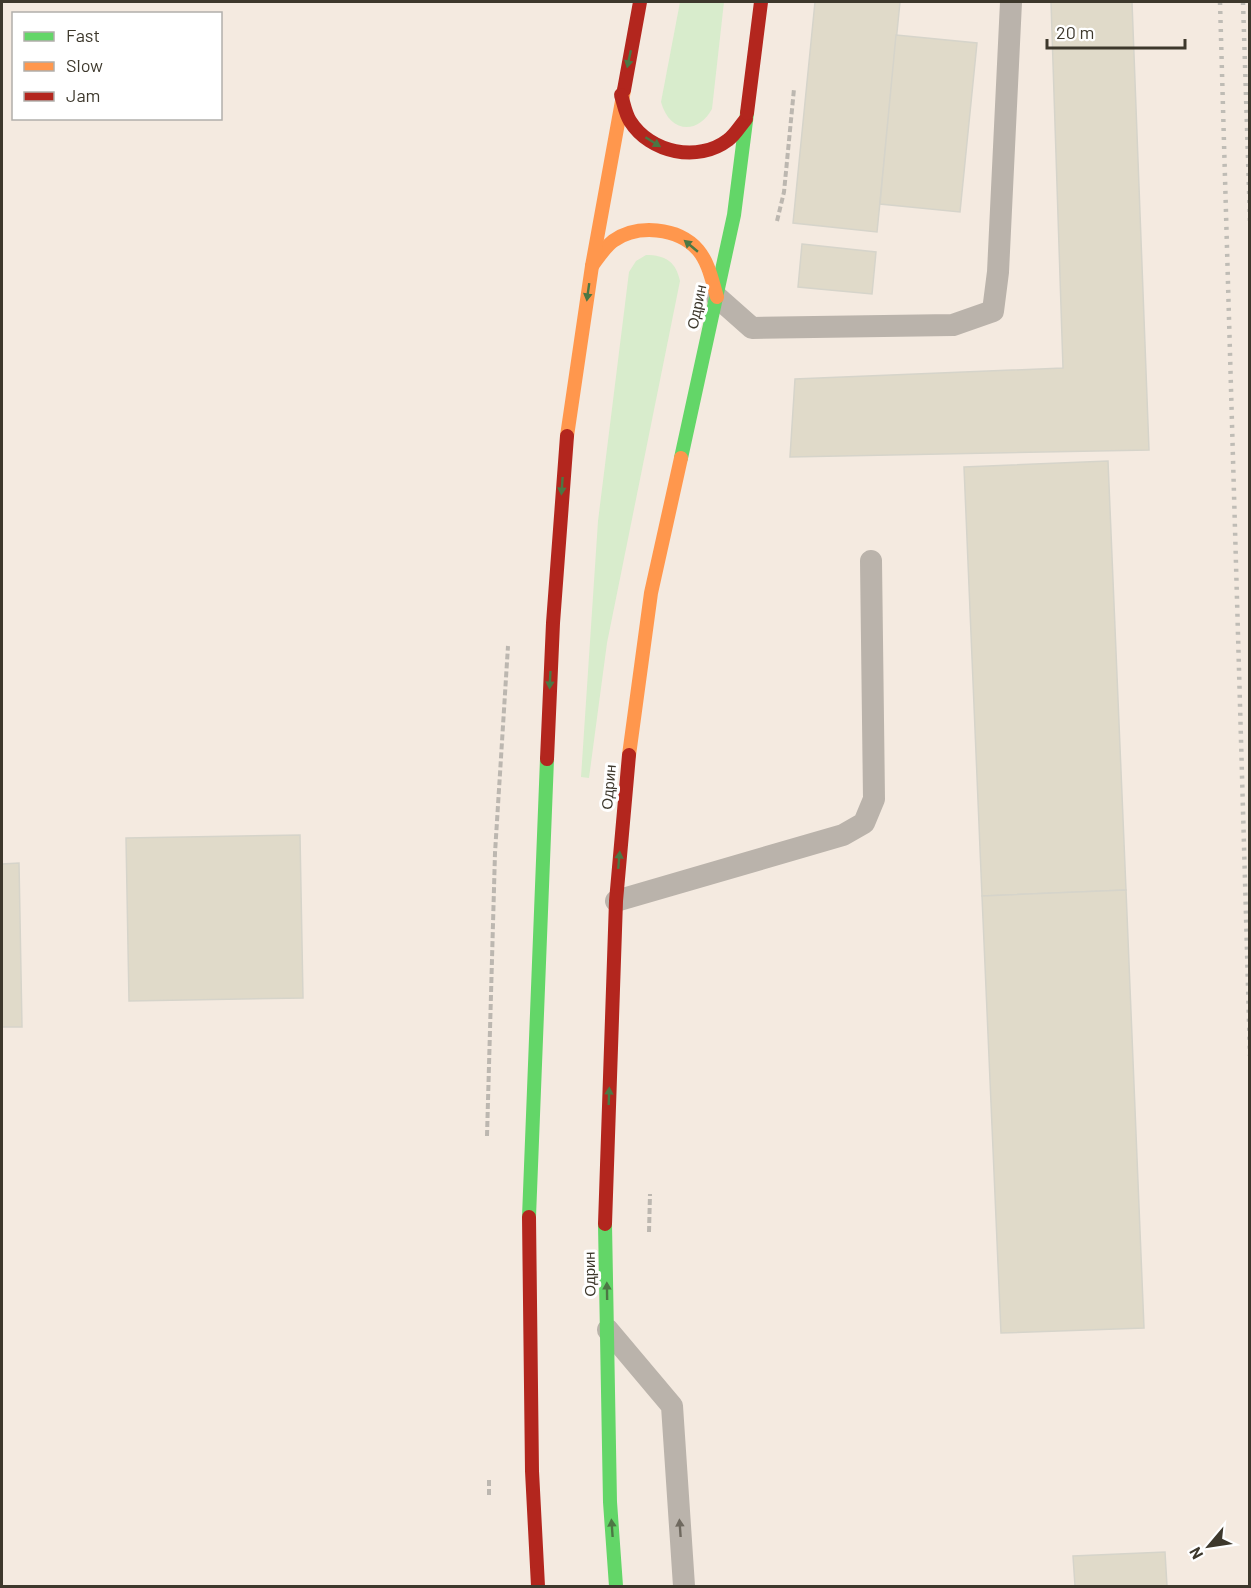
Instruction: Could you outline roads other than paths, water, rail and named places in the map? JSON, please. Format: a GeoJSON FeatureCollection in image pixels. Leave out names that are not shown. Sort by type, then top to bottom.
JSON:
{"type":"FeatureCollection","features":[{"type":"Feature","properties":{"kind":"main road"},"geometry":{"type":"LineString","coordinates":[[538,1587],[532,1471],[530,1150],[558,542],[565,449],[592,266],[621,95],[640,2]]}},
{"type":"Feature","properties":{"kind":"main road","name":"Одрин"},"geometry":{"type":"LineString","coordinates":[[616,1587],[610,1502],[605,1212],[616,901],[629,754],[651,593],[734,215],[761,2]]}},
{"type":"Feature","properties":{"kind":"main road"},"geometry":{"type":"LineString","coordinates":[[621,95],[630,122],[649,142],[674,153],[702,152],[728,140],[746,119]]}},
{"type":"Feature","properties":{"kind":"main road"},"geometry":{"type":"LineString","coordinates":[[592,266],[615,239],[634,231],[666,231],[692,244],[705,260],[717,297]]}},
{"type":"Feature","properties":{"kind":"lane"},"geometry":{"type":"LineString","coordinates":[[717,297],[752,328],[953,325],[993,311],[998,272],[1011,2]]}},
{"type":"Feature","properties":{"kind":"lane"},"geometry":{"type":"LineString","coordinates":[[616,901],[843,835],[864,823],[874,800],[871,561]]}},
{"type":"Feature","properties":{"kind":"lane"},"geometry":{"type":"LineString","coordinates":[[608,1330],[672,1406],[684,1587]]}},
{"type":"Feature","properties":{"kind":"railway"},"geometry":{"type":"LineString","coordinates":[[1220,2],[1250,1056]]}},
{"type":"Feature","properties":{"kind":"railway"},"geometry":{"type":"LineString","coordinates":[[1243,2],[1250,221]]}}]}
